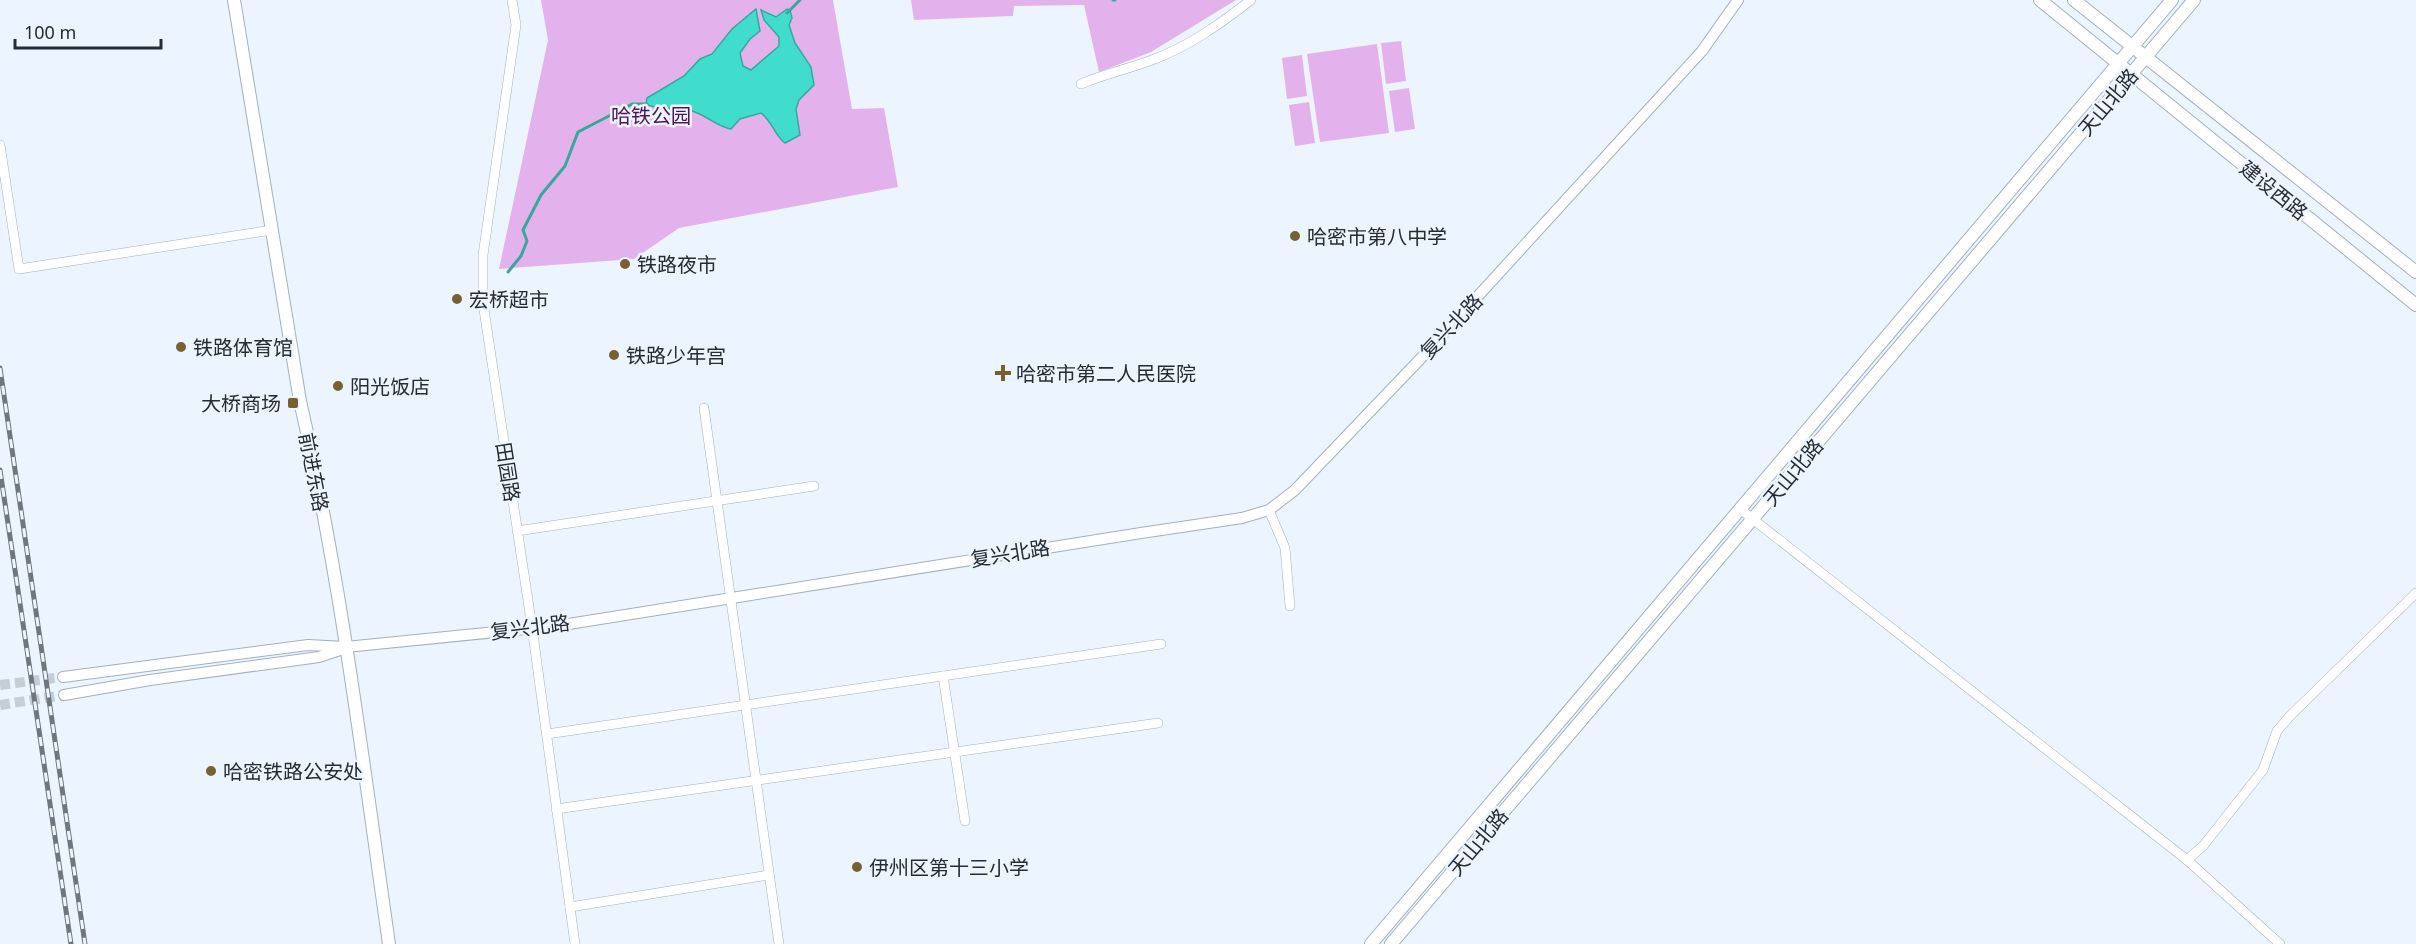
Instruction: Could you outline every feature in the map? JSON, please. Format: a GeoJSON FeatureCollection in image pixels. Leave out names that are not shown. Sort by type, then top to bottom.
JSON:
{"type":"FeatureCollection","features":[{"type":"Feature","properties":{"kind":"main road","name":"前进东路"},"geometry":{"type":"LineString","coordinates":[[234,0],[300,401],[311,447],[346,648],[389,944]]}},
{"type":"Feature","properties":{"kind":"main road","name":"建设西路"},"geometry":{"type":"LineString","coordinates":[[2040,0],[2133,73],[2416,305]]}},
{"type":"Feature","properties":{"kind":"main road","name":"建设西路"},"geometry":{"type":"LineString","coordinates":[[2074,0],[2416,272]]}},
{"type":"Feature","properties":{"kind":"main road"},"geometry":{"type":"LineString","coordinates":[[1371,944],[2172,0]]}},
{"type":"Feature","properties":{"kind":"main road","name":"天山北路"},"geometry":{"type":"LineString","coordinates":[[1391,944],[2194,0]]}},
{"type":"Feature","properties":{"kind":"street","name":"田园路"},"geometry":{"type":"LineString","coordinates":[[512,0],[516,25],[483,255],[483,303],[532,627],[574,944]]}},
{"type":"Feature","properties":{"kind":"street"},"geometry":{"type":"LineString","coordinates":[[1081,84],[1104,74],[1152,60],[1188,43],[1224,21],[1251,0]]}},
{"type":"Feature","properties":{"kind":"street","name":"复兴北路"},"geometry":{"type":"LineString","coordinates":[[63,676],[308,645],[346,648],[532,627],[730,598],[1129,534],[1195,526],[1242,518],[1269,510],[1295,490],[1425,354],[1702,51],[1738,0]]}},
{"type":"Feature","properties":{"kind":"street"},"geometry":{"type":"LineString","coordinates":[[0,145],[19,269],[273,230]]}},
{"type":"Feature","properties":{"kind":"street"},"geometry":{"type":"LineString","coordinates":[[704,408],[779,944]]}},
{"type":"Feature","properties":{"kind":"street"},"geometry":{"type":"LineString","coordinates":[[517,531],[814,486]]}},
{"type":"Feature","properties":{"kind":"street"},"geometry":{"type":"LineString","coordinates":[[1740,509],[2187,860],[2280,944]]}},
{"type":"Feature","properties":{"kind":"street"},"geometry":{"type":"LineString","coordinates":[[1269,510],[1285,548],[1290,606]]}},
{"type":"Feature","properties":{"kind":"street"},"geometry":{"type":"LineString","coordinates":[[2187,860],[2203,846],[2262,770],[2277,731],[2416,593]]}},
{"type":"Feature","properties":{"kind":"street"},"geometry":{"type":"LineString","coordinates":[[546,734],[1161,644]]}},
{"type":"Feature","properties":{"kind":"street"},"geometry":{"type":"LineString","coordinates":[[64,695],[150,680],[319,657],[346,648]]}},
{"type":"Feature","properties":{"kind":"street"},"geometry":{"type":"LineString","coordinates":[[943,676],[965,821]]}},
{"type":"Feature","properties":{"kind":"street"},"geometry":{"type":"LineString","coordinates":[[556,809],[1158,723]]}},
{"type":"Feature","properties":{"kind":"street"},"geometry":{"type":"LineString","coordinates":[[570,907],[769,875]]}},
{"type":"Feature","properties":{"kind":"green space","name":"哈铁公园"},"geometry":{"type":"Polygon","coordinates":[[[541,0],[833,0],[852,109],[884,108],[898,187],[679,228],[634,259],[499,269],[548,40],[541,0]]]}},
{"type":"Feature","properties":{"kind":"green space"},"geometry":{"type":"Polygon","coordinates":[[[911,0],[1236,0],[1151,52],[1099,72],[1084,5],[1014,6],[1013,16],[914,20],[911,0]]]}},
{"type":"Feature","properties":{"kind":"green space"},"geometry":{"type":"Polygon","coordinates":[[[1401,41],[1406,81],[1386,84],[1381,43],[1401,41]]]}},
{"type":"Feature","properties":{"kind":"green space"},"geometry":{"type":"Polygon","coordinates":[[[1377,44],[1389,133],[1320,142],[1307,54],[1377,44]]]}},
{"type":"Feature","properties":{"kind":"green space"},"geometry":{"type":"Polygon","coordinates":[[[1302,55],[1307,96],[1287,99],[1282,58],[1302,55]]]}},
{"type":"Feature","properties":{"kind":"green space"},"geometry":{"type":"Polygon","coordinates":[[[1409,88],[1415,129],[1395,132],[1389,91],[1409,88]]]}},
{"type":"Feature","properties":{"kind":"green space"},"geometry":{"type":"Polygon","coordinates":[[[1309,102],[1315,143],[1295,146],[1289,105],[1309,102]]]}},
{"type":"Feature","properties":{"kind":"shaded area"},"geometry":{"type":"Polygon","coordinates":[[[756,9],[760,31],[750,39],[740,53],[743,66],[751,70],[779,46],[779,37],[764,20],[761,10],[776,17],[787,9],[790,10],[792,18],[789,25],[795,43],[811,67],[814,85],[799,100],[796,109],[800,135],[785,143],[761,113],[740,119],[731,129],[692,111],[646,104],[647,98],[684,76],[700,59],[712,54],[732,29],[756,9]]]}},
{"type":"Feature","properties":{"kind":"waterway"},"geometry":{"type":"LineString","coordinates":[[787,13],[800,0]]}},
{"type":"Feature","properties":{"kind":"waterway"},"geometry":{"type":"LineString","coordinates":[[508,272],[521,256],[527,241],[523,230],[541,195],[565,166],[578,132],[632,104],[647,104]]}},
{"type":"Feature","properties":{"kind":"tunnel"},"geometry":{"type":"LineString","coordinates":[[0,685],[63,677]]}},
{"type":"Feature","properties":{"kind":"tunnel"},"geometry":{"type":"LineString","coordinates":[[0,705],[64,695]]}},
{"type":"Feature","properties":{"kind":"railway"},"geometry":{"type":"LineString","coordinates":[[0,368],[85,944]]}},
{"type":"Feature","properties":{"kind":"railway"},"geometry":{"type":"LineString","coordinates":[[0,470],[71,944]]}},
{"type":"Feature","properties":{"kind":"place","name":"哈密市第八中学"},"geometry":{"type":"Point","coordinates":[1295,236]}},
{"type":"Feature","properties":{"kind":"place","name":"铁路夜市"},"geometry":{"type":"Point","coordinates":[625,264]}},
{"type":"Feature","properties":{"kind":"place","name":"宏桥超市"},"geometry":{"type":"Point","coordinates":[457,299]}},
{"type":"Feature","properties":{"kind":"place","name":"铁路体育馆"},"geometry":{"type":"Point","coordinates":[181,347]}},
{"type":"Feature","properties":{"kind":"place","name":"铁路少年宫"},"geometry":{"type":"Point","coordinates":[614,355]}},
{"type":"Feature","properties":{"kind":"place","name":"哈密市第二人民医院"},"geometry":{"type":"Point","coordinates":[1003,373]}},
{"type":"Feature","properties":{"kind":"place","name":"阳光饭店"},"geometry":{"type":"Point","coordinates":[338,386]}},
{"type":"Feature","properties":{"kind":"place","name":"大桥商场"},"geometry":{"type":"Point","coordinates":[293,403]}},
{"type":"Feature","properties":{"kind":"place","name":"哈密铁路公安处"},"geometry":{"type":"Point","coordinates":[211,771]}},
{"type":"Feature","properties":{"kind":"place","name":"伊州区第十三小学"},"geometry":{"type":"Point","coordinates":[857,867]}}]}
